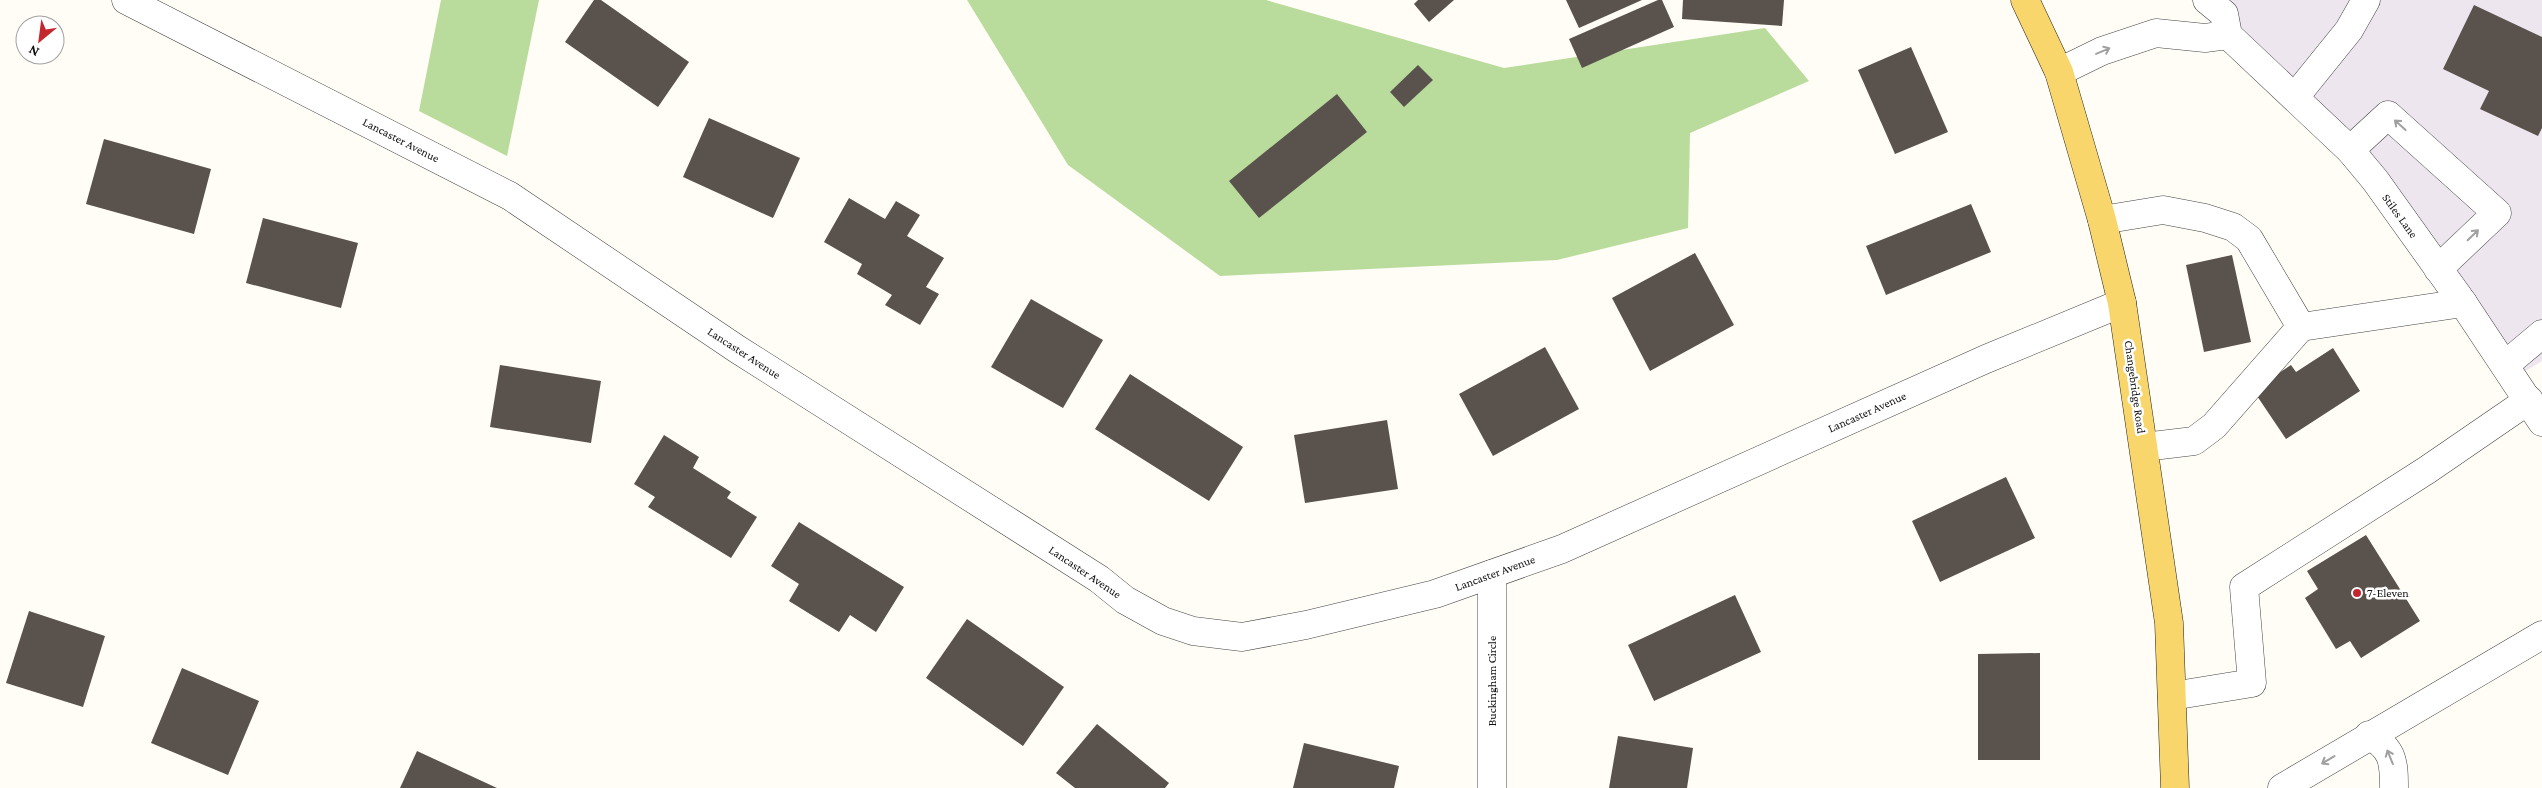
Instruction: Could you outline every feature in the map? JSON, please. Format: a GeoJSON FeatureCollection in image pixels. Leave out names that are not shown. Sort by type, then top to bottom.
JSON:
{"type":"FeatureCollection","features":[{"type":"Feature","properties":{"kind":"main road","name":"Changebridge Road"},"geometry":{"type":"LineString","coordinates":[[2027,1],[2059,72],[2102,220],[2122,303],[2169,623],[2175,788]]}},
{"type":"Feature","properties":{"kind":"street","name":"Lancaster Avenue"},"geometry":{"type":"LineString","coordinates":[[126,0],[510,196],[737,349],[1099,579],[1125,600],[1163,621],[1193,631],[1242,637],[1306,625],[1436,594],[1562,548],[1986,359],[2122,303]]}},
{"type":"Feature","properties":{"kind":"street"},"geometry":{"type":"LineString","coordinates":[[2059,72],[2102,51],[2156,33],[2205,38],[2228,35],[2224,14],[2207,0]]}},
{"type":"Feature","properties":{"kind":"street"},"geometry":{"type":"LineString","coordinates":[[2295,97],[2349,30],[2366,0]]}},
{"type":"Feature","properties":{"kind":"street","name":"Stiles Lane"},"geometry":{"type":"LineString","coordinates":[[2228,35],[2350,150],[2375,180],[2463,303],[2535,411]]}},
{"type":"Feature","properties":{"kind":"street"},"geometry":{"type":"LineString","coordinates":[[2350,150],[2388,115],[2496,213],[2438,269]]}},
{"type":"Feature","properties":{"kind":"street"},"geometry":{"type":"LineString","coordinates":[[2102,220],[2163,210],[2205,218],[2232,227],[2249,239],[2301,327]]}},
{"type":"Feature","properties":{"kind":"street"},"geometry":{"type":"LineString","coordinates":[[2144,447],[2194,441],[2214,426],[2301,327],[2463,303]]}},
{"type":"Feature","properties":{"kind":"street"},"geometry":{"type":"LineString","coordinates":[[2505,365],[2542,334]]}},
{"type":"Feature","properties":{"kind":"street"},"geometry":{"type":"LineString","coordinates":[[2172,696],[2252,683],[2244,587],[2427,470],[2535,411]]}},
{"type":"Feature","properties":{"kind":"street","name":"Buckingham Circle"},"geometry":{"type":"LineString","coordinates":[[1492,574],[1492,788]]}},
{"type":"Feature","properties":{"kind":"street"},"geometry":{"type":"LineString","coordinates":[[2282,788],[2542,636]]}},
{"type":"Feature","properties":{"kind":"street"},"geometry":{"type":"LineString","coordinates":[[2370,735],[2385,744],[2394,764],[2394,788]]}},
{"type":"Feature","properties":{"kind":"shaded area"},"geometry":{"type":"Polygon","coordinates":[[[2191,0],[2542,0],[2542,361],[2511,380],[2325,130],[2191,0]]]}},
{"type":"Feature","properties":{"kind":"green space"},"geometry":{"type":"Polygon","coordinates":[[[441,0],[539,0],[507,156],[419,111],[441,0]]]}},
{"type":"Feature","properties":{"kind":"green space"},"geometry":{"type":"Polygon","coordinates":[[[967,0],[1266,0],[1504,68],[1765,28],[1809,81],[1690,133],[1688,228],[1557,260],[1220,276],[1068,165],[967,0]]]}},
{"type":"Feature","properties":{"kind":"building"},"geometry":{"type":"Polygon","coordinates":[[[594,0],[601,0],[689,62],[658,107],[565,42],[594,0]]]}},
{"type":"Feature","properties":{"kind":"building"},"geometry":{"type":"Polygon","coordinates":[[[1418,0],[1454,0],[1429,22],[1414,4],[1418,0]]]}},
{"type":"Feature","properties":{"kind":"building"},"geometry":{"type":"Polygon","coordinates":[[[1566,0],[1642,0],[1579,28],[1566,0]]]}},
{"type":"Feature","properties":{"kind":"building"},"geometry":{"type":"Polygon","coordinates":[[[1658,0],[1662,0],[1674,27],[1582,68],[1569,39],[1658,0]]]}},
{"type":"Feature","properties":{"kind":"building"},"geometry":{"type":"Polygon","coordinates":[[[1683,0],[1784,0],[1782,26],[1682,19],[1683,0]]]}},
{"type":"Feature","properties":{"kind":"building"},"geometry":{"type":"Polygon","coordinates":[[[2474,5],[2542,37],[2542,128],[2538,136],[2480,109],[2489,91],[2443,69],[2474,5]]]}},
{"type":"Feature","properties":{"kind":"building"},"geometry":{"type":"Polygon","coordinates":[[[1911,47],[1948,132],[1895,154],[1858,70],[1911,47]]]}},
{"type":"Feature","properties":{"kind":"building"},"geometry":{"type":"Polygon","coordinates":[[[1418,65],[1433,80],[1404,107],[1390,92],[1418,65]]]}},
{"type":"Feature","properties":{"kind":"building"},"geometry":{"type":"Polygon","coordinates":[[[1337,94],[1367,132],[1259,218],[1229,181],[1337,94]]]}},
{"type":"Feature","properties":{"kind":"building"},"geometry":{"type":"Polygon","coordinates":[[[709,118],[800,158],[773,218],[683,177],[709,118]]]}},
{"type":"Feature","properties":{"kind":"building"},"geometry":{"type":"Polygon","coordinates":[[[104,139],[211,169],[194,234],[86,204],[104,139]]]}},
{"type":"Feature","properties":{"kind":"building"},"geometry":{"type":"Polygon","coordinates":[[[849,198],[885,219],[896,201],[920,215],[907,236],[944,258],[926,287],[939,294],[920,325],[885,305],[892,295],[857,274],[862,264],[824,242],[849,198]]]}},
{"type":"Feature","properties":{"kind":"building"},"geometry":{"type":"Polygon","coordinates":[[[1971,204],[1991,252],[1886,295],[1866,246],[1971,204]]]}},
{"type":"Feature","properties":{"kind":"building"},"geometry":{"type":"Polygon","coordinates":[[[263,218],[358,243],[341,308],[246,283],[263,218]]]}},
{"type":"Feature","properties":{"kind":"building"},"geometry":{"type":"Polygon","coordinates":[[[1695,253],[1734,325],[1650,371],[1612,298],[1695,253]]]}},
{"type":"Feature","properties":{"kind":"building"},"geometry":{"type":"Polygon","coordinates":[[[2232,255],[2251,342],[2204,352],[2186,265],[2232,255]]]}},
{"type":"Feature","properties":{"kind":"building"},"geometry":{"type":"Polygon","coordinates":[[[1031,299],[1103,340],[1063,408],[991,367],[1031,299]]]}},
{"type":"Feature","properties":{"kind":"building"},"geometry":{"type":"Polygon","coordinates":[[[1545,347],[1579,409],[1493,456],[1459,394],[1545,347]]]}},
{"type":"Feature","properties":{"kind":"building"},"geometry":{"type":"Polygon","coordinates":[[[2333,348],[2360,391],[2286,439],[2253,390],[2291,365],[2296,372],[2333,348]]]}},
{"type":"Feature","properties":{"kind":"building"},"geometry":{"type":"Polygon","coordinates":[[[500,365],[601,381],[591,443],[490,427],[500,365]]]}},
{"type":"Feature","properties":{"kind":"building"},"geometry":{"type":"Polygon","coordinates":[[[1130,374],[1243,447],[1209,501],[1095,429],[1130,374]]]}},
{"type":"Feature","properties":{"kind":"building"},"geometry":{"type":"Polygon","coordinates":[[[1387,420],[1398,489],[1305,503],[1294,435],[1387,420]]]}},
{"type":"Feature","properties":{"kind":"building"},"geometry":{"type":"Polygon","coordinates":[[[664,435],[699,457],[693,468],[731,492],[727,498],[757,517],[731,558],[648,507],[655,497],[634,484],[664,435]]]}},
{"type":"Feature","properties":{"kind":"building"},"geometry":{"type":"Polygon","coordinates":[[[2006,477],[2035,538],[1940,582],[1912,521],[2006,477]]]}},
{"type":"Feature","properties":{"kind":"building"},"geometry":{"type":"Polygon","coordinates":[[[799,522],[904,587],[876,632],[850,615],[839,632],[789,601],[799,584],[771,566],[799,522]]]}},
{"type":"Feature","properties":{"kind":"building","name":"7-Eleven"},"geometry":{"type":"Polygon","coordinates":[[[2366,535],[2420,621],[2361,658],[2350,641],[2336,649],[2305,598],[2318,589],[2307,571],[2366,535]]]}},
{"type":"Feature","properties":{"kind":"building"},"geometry":{"type":"Polygon","coordinates":[[[1735,595],[1761,652],[1654,701],[1628,645],[1735,595]]]}},
{"type":"Feature","properties":{"kind":"building"},"geometry":{"type":"Polygon","coordinates":[[[29,611],[105,636],[83,707],[6,683],[29,611]]]}},
{"type":"Feature","properties":{"kind":"building"},"geometry":{"type":"Polygon","coordinates":[[[967,619],[1064,687],[1023,746],[926,678],[967,619]]]}},
{"type":"Feature","properties":{"kind":"building"},"geometry":{"type":"Polygon","coordinates":[[[2040,653],[2040,760],[1978,760],[1978,654],[2040,653]]]}},
{"type":"Feature","properties":{"kind":"building"},"geometry":{"type":"Polygon","coordinates":[[[182,668],[259,701],[228,775],[151,743],[182,668]]]}},
{"type":"Feature","properties":{"kind":"building"},"geometry":{"type":"Polygon","coordinates":[[[1097,724],[1169,783],[1165,788],[1075,788],[1056,773],[1097,724]]]}},
{"type":"Feature","properties":{"kind":"building"},"geometry":{"type":"Polygon","coordinates":[[[1618,736],[1693,748],[1687,788],[1609,788],[1618,736]]]}},
{"type":"Feature","properties":{"kind":"building"},"geometry":{"type":"Polygon","coordinates":[[[1304,743],[1399,766],[1394,788],[1293,788],[1304,743]]]}},
{"type":"Feature","properties":{"kind":"building"},"geometry":{"type":"Polygon","coordinates":[[[417,751],[497,788],[400,788],[417,751]]]}},
{"type":"Feature","properties":{"kind":"place","name":"7-Eleven"},"geometry":{"type":"Point","coordinates":[2357,593]}}]}
